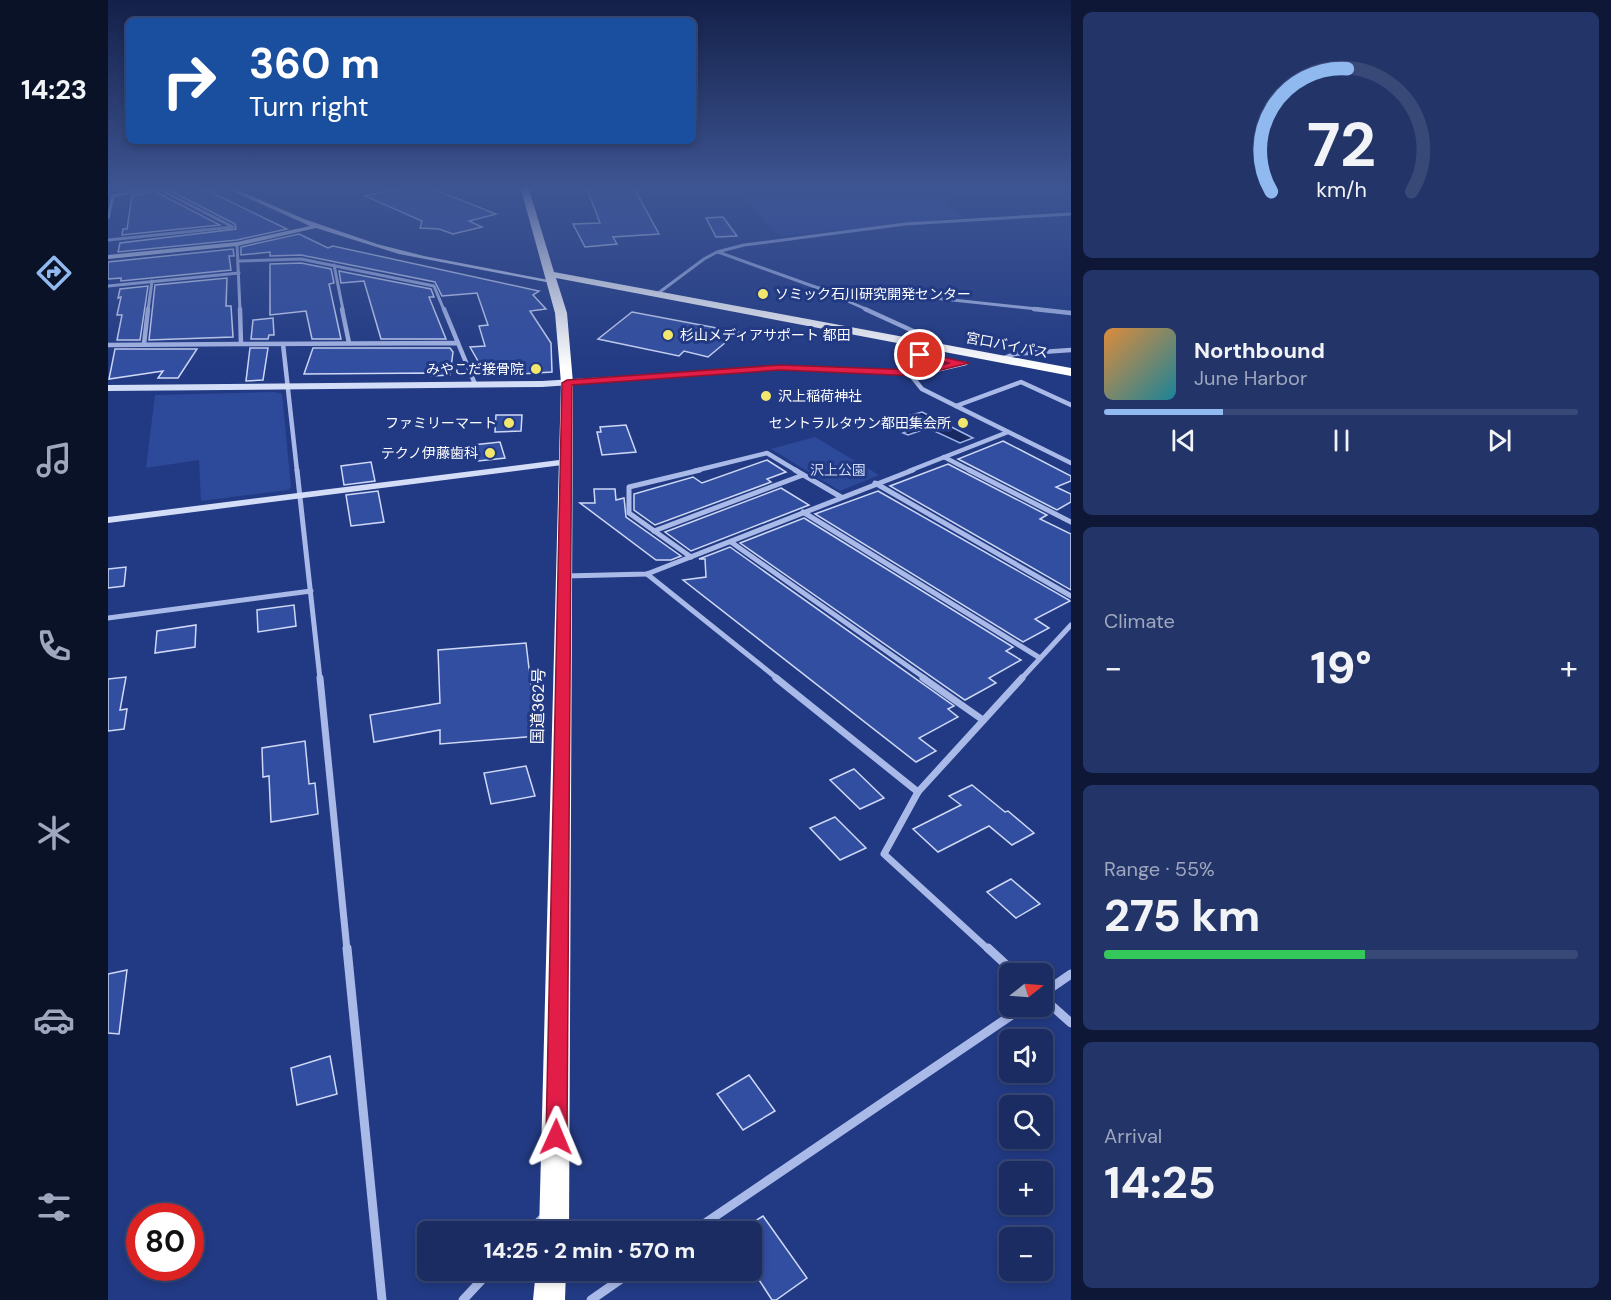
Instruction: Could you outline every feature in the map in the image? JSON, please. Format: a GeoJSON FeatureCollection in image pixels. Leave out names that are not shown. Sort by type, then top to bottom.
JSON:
{"type":"FeatureCollection","features":[{"type":"Feature","properties":{"kind":"highway","name":"国道362号"},"geometry":{"type":"LineString","coordinates":[[541,247],[561,312],[567,383],[554,1221]]}},
{"type":"Feature","properties":{"kind":"highway","name":"宮口バイパス"},"geometry":{"type":"LineString","coordinates":[[550,278],[657,294],[1071,372]]}},
{"type":"Feature","properties":{"kind":"highway","name":"宮口バイパス"},"geometry":{"type":"LineString","coordinates":[[550,278],[1071,384]]}},
{"type":"Feature","properties":{"kind":"highway"},"geometry":{"type":"LineString","coordinates":[[549,1300],[550,1281]]}},
{"type":"Feature","properties":{"kind":"street"},"geometry":{"type":"LineString","coordinates":[[108,257],[211,247]]}},
{"type":"Feature","properties":{"kind":"street"},"geometry":{"type":"LineString","coordinates":[[237,247],[241,344]]}},
{"type":"Feature","properties":{"kind":"street"},"geometry":{"type":"LineString","coordinates":[[382,247],[550,278]]}},
{"type":"Feature","properties":{"kind":"street"},"geometry":{"type":"LineString","coordinates":[[411,247],[550,278]]}},
{"type":"Feature","properties":{"kind":"street"},"geometry":{"type":"LineString","coordinates":[[657,294],[717,252],[741,247]]}},
{"type":"Feature","properties":{"kind":"street"},"geometry":{"type":"LineString","coordinates":[[717,252],[818,288],[924,336],[920,344]]}},
{"type":"Feature","properties":{"kind":"street"},"geometry":{"type":"LineString","coordinates":[[239,261],[287,258],[334,265],[434,286],[475,384]]}},
{"type":"Feature","properties":{"kind":"street"},"geometry":{"type":"LineString","coordinates":[[334,265],[349,343]]}},
{"type":"Feature","properties":{"kind":"street"},"geometry":{"type":"LineString","coordinates":[[108,286],[239,273]]}},
{"type":"Feature","properties":{"kind":"street"},"geometry":{"type":"LineString","coordinates":[[144,344],[152,282]]}},
{"type":"Feature","properties":{"kind":"street"},"geometry":{"type":"LineString","coordinates":[[818,288],[869,291],[1071,313]]}},
{"type":"Feature","properties":{"kind":"street"},"geometry":{"type":"LineString","coordinates":[[108,345],[458,343]]}},
{"type":"Feature","properties":{"kind":"street"},"geometry":{"type":"LineString","coordinates":[[283,344],[311,591],[382,1300]]}},
{"type":"Feature","properties":{"kind":"street"},"geometry":{"type":"LineString","coordinates":[[1002,359],[1014,354],[1071,350]]}},
{"type":"Feature","properties":{"kind":"street"},"geometry":{"type":"LineString","coordinates":[[108,388],[567,383],[780,368],[909,373],[933,371],[964,363]]}},
{"type":"Feature","properties":{"kind":"street"},"geometry":{"type":"LineString","coordinates":[[909,373],[910,378],[923,389],[1071,464]]}},
{"type":"Feature","properties":{"kind":"street"},"geometry":{"type":"LineString","coordinates":[[956,406],[1021,382],[1071,405]]}},
{"type":"Feature","properties":{"kind":"street"},"geometry":{"type":"LineString","coordinates":[[564,576],[647,574],[1008,432]]}},
{"type":"Feature","properties":{"kind":"street"},"geometry":{"type":"LineString","coordinates":[[691,557],[629,513],[629,487],[767,453],[841,497]]}},
{"type":"Feature","properties":{"kind":"street"},"geometry":{"type":"LineString","coordinates":[[944,457],[1071,522]]}},
{"type":"Feature","properties":{"kind":"street"},"geometry":{"type":"LineString","coordinates":[[108,520],[567,462]]}},
{"type":"Feature","properties":{"kind":"street"},"geometry":{"type":"LineString","coordinates":[[654,531],[803,475]]}},
{"type":"Feature","properties":{"kind":"street"},"geometry":{"type":"LineString","coordinates":[[875,483],[1071,596]]}},
{"type":"Feature","properties":{"kind":"street"},"geometry":{"type":"LineString","coordinates":[[803,512],[1040,658]]}},
{"type":"Feature","properties":{"kind":"street"},"geometry":{"type":"LineString","coordinates":[[731,542],[983,720]]}},
{"type":"Feature","properties":{"kind":"street"},"geometry":{"type":"LineString","coordinates":[[647,574],[918,792]]}},
{"type":"Feature","properties":{"kind":"street"},"geometry":{"type":"LineString","coordinates":[[108,618],[311,591]]}},
{"type":"Feature","properties":{"kind":"street"},"geometry":{"type":"LineString","coordinates":[[1005,963],[884,854],[918,792],[1071,625]]}},
{"type":"Feature","properties":{"kind":"street"},"geometry":{"type":"LineString","coordinates":[[1053,988],[1071,974]]}},
{"type":"Feature","properties":{"kind":"street"},"geometry":{"type":"LineString","coordinates":[[1053,1006],[1071,1023]]}},
{"type":"Feature","properties":{"kind":"street"},"geometry":{"type":"LineString","coordinates":[[708,1221],[1008,1017]]}},
{"type":"Feature","properties":{"kind":"street"},"geometry":{"type":"LineString","coordinates":[[539,1221],[555,1206]]}},
{"type":"Feature","properties":{"kind":"street"},"geometry":{"type":"LineString","coordinates":[[463,1300],[481,1281]]}},
{"type":"Feature","properties":{"kind":"street"},"geometry":{"type":"LineString","coordinates":[[591,1300],[618,1281]]}},
{"type":"Feature","properties":{"kind":"green space"},"geometry":{"type":"Polygon","coordinates":[[[275,392],[282,394],[291,487],[288,490],[201,501],[199,460],[146,468],[155,395],[275,392]]]}},
{"type":"Feature","properties":{"kind":"green space","name":"沢上公園"},"geometry":{"type":"Polygon","coordinates":[[[815,437],[879,475],[840,491],[771,449],[815,437]]]}},
{"type":"Feature","properties":{"kind":"shaded area"},"geometry":{"type":"Polygon","coordinates":[[[922,412],[973,438],[960,443],[928,428],[908,435],[903,433],[922,425],[907,416],[922,412]]]}},
{"type":"Feature","properties":{"kind":"building"},"geometry":{"type":"Polygon","coordinates":[[[119,247],[171,247],[118,252],[119,247]]]}},
{"type":"Feature","properties":{"kind":"building"},"geometry":{"type":"Polygon","coordinates":[[[241,247],[336,247],[539,291],[533,295],[546,309],[530,311],[551,343],[552,372],[520,374],[521,371],[486,375],[470,347],[485,346],[479,326],[488,325],[477,293],[442,296],[435,282],[301,255],[270,256],[270,252],[241,255],[241,247]]]}},
{"type":"Feature","properties":{"kind":"building"},"geometry":{"type":"Polygon","coordinates":[[[233,249],[234,256],[229,256],[231,270],[121,281],[121,278],[108,279],[108,262],[233,249]]]}},
{"type":"Feature","properties":{"kind":"building"},"geometry":{"type":"Polygon","coordinates":[[[301,263],[331,269],[334,283],[329,284],[341,339],[312,339],[306,311],[270,315],[270,264],[301,263]]]}},
{"type":"Feature","properties":{"kind":"building"},"geometry":{"type":"Polygon","coordinates":[[[339,271],[431,289],[434,297],[429,297],[446,339],[381,339],[364,281],[341,283],[339,271]]]}},
{"type":"Feature","properties":{"kind":"building"},"geometry":{"type":"Polygon","coordinates":[[[227,278],[226,306],[231,306],[233,337],[149,340],[155,285],[227,278]]]}},
{"type":"Feature","properties":{"kind":"building"},"geometry":{"type":"Polygon","coordinates":[[[148,286],[140,340],[117,340],[122,315],[117,315],[121,297],[118,298],[120,289],[148,286]]]}},
{"type":"Feature","properties":{"kind":"building","name":"杉山メディアサポート 都田"},"geometry":{"type":"Polygon","coordinates":[[[632,312],[738,332],[708,357],[684,351],[679,356],[598,339],[632,312]]]}},
{"type":"Feature","properties":{"kind":"building"},"geometry":{"type":"Polygon","coordinates":[[[273,318],[274,335],[269,335],[268,339],[251,339],[253,320],[273,318]]]}},
{"type":"Feature","properties":{"kind":"building"},"geometry":{"type":"Polygon","coordinates":[[[250,348],[268,348],[263,380],[246,381],[250,348]]]}},
{"type":"Feature","properties":{"kind":"building"},"geometry":{"type":"Polygon","coordinates":[[[313,348],[450,348],[453,352],[450,375],[432,376],[433,373],[304,374],[313,348]]]}},
{"type":"Feature","properties":{"kind":"building"},"geometry":{"type":"Polygon","coordinates":[[[115,349],[197,349],[178,378],[158,378],[163,371],[109,379],[115,349]]]}},
{"type":"Feature","properties":{"kind":"building","name":"ファミリーマート"},"geometry":{"type":"Polygon","coordinates":[[[496,415],[522,415],[521,431],[495,432],[496,415]]]}},
{"type":"Feature","properties":{"kind":"building"},"geometry":{"type":"Polygon","coordinates":[[[626,425],[636,452],[602,455],[597,432],[601,432],[600,427],[626,425]]]}},
{"type":"Feature","properties":{"kind":"building"},"geometry":{"type":"Polygon","coordinates":[[[1003,441],[1071,476],[1071,481],[1056,487],[1071,494],[1071,502],[1057,510],[958,459],[1003,441]]]}},
{"type":"Feature","properties":{"kind":"building","name":"テクノ伊藤歯科"},"geometry":{"type":"Polygon","coordinates":[[[500,442],[505,458],[478,461],[473,445],[500,442]]]}},
{"type":"Feature","properties":{"kind":"building"},"geometry":{"type":"Polygon","coordinates":[[[767,460],[786,472],[767,479],[771,482],[655,525],[634,510],[634,494],[693,477],[702,483],[767,460]]]}},
{"type":"Feature","properties":{"kind":"building"},"geometry":{"type":"Polygon","coordinates":[[[371,462],[375,481],[344,485],[341,466],[371,462]]]}},
{"type":"Feature","properties":{"kind":"building"},"geometry":{"type":"Polygon","coordinates":[[[948,464],[1047,515],[1040,519],[1071,534],[1071,590],[890,486],[948,464]]]}},
{"type":"Feature","properties":{"kind":"building"},"geometry":{"type":"Polygon","coordinates":[[[781,488],[809,505],[691,551],[665,532],[781,488]]]}},
{"type":"Feature","properties":{"kind":"building"},"geometry":{"type":"Polygon","coordinates":[[[594,489],[615,489],[616,500],[624,498],[626,517],[681,556],[671,560],[656,560],[580,503],[595,503],[594,489]]]}},
{"type":"Feature","properties":{"kind":"building"},"geometry":{"type":"Polygon","coordinates":[[[378,491],[384,522],[351,526],[346,495],[378,491]]]}},
{"type":"Feature","properties":{"kind":"building"},"geometry":{"type":"Polygon","coordinates":[[[878,491],[1070,601],[1035,619],[1049,628],[1023,642],[815,514],[878,491]]]}},
{"type":"Feature","properties":{"kind":"building"},"geometry":{"type":"Polygon","coordinates":[[[804,518],[1013,647],[1006,651],[1021,660],[989,678],[996,683],[965,700],[740,543],[804,518]]]}},
{"type":"Feature","properties":{"kind":"building"},"geometry":{"type":"Polygon","coordinates":[[[730,547],[954,706],[948,709],[958,717],[919,738],[936,751],[916,762],[683,580],[706,577],[705,559],[699,559],[730,547]]]}},
{"type":"Feature","properties":{"kind":"building"},"geometry":{"type":"Polygon","coordinates":[[[126,567],[124,586],[108,588],[108,569],[126,567]]]}},
{"type":"Feature","properties":{"kind":"building"},"geometry":{"type":"Polygon","coordinates":[[[294,605],[296,626],[258,632],[257,610],[294,605]]]}},
{"type":"Feature","properties":{"kind":"building"},"geometry":{"type":"Polygon","coordinates":[[[196,625],[195,647],[155,653],[157,631],[196,625]]]}},
{"type":"Feature","properties":{"kind":"building"},"geometry":{"type":"Polygon","coordinates":[[[526,643],[537,736],[440,744],[440,730],[374,742],[370,715],[440,703],[438,650],[526,643]]]}},
{"type":"Feature","properties":{"kind":"building"},"geometry":{"type":"Polygon","coordinates":[[[126,677],[120,710],[127,709],[124,729],[108,731],[108,679],[126,677]]]}},
{"type":"Feature","properties":{"kind":"building"},"geometry":{"type":"Polygon","coordinates":[[[305,741],[309,784],[315,783],[318,814],[271,822],[269,776],[263,777],[262,748],[305,741]]]}},
{"type":"Feature","properties":{"kind":"building"},"geometry":{"type":"Polygon","coordinates":[[[526,766],[535,796],[491,804],[484,773],[526,766]]]}},
{"type":"Feature","properties":{"kind":"building"},"geometry":{"type":"Polygon","coordinates":[[[854,769],[884,798],[860,809],[830,780],[854,769]]]}},
{"type":"Feature","properties":{"kind":"building"},"geometry":{"type":"Polygon","coordinates":[[[972,785],[1034,833],[1012,845],[989,826],[938,852],[913,829],[961,805],[949,796],[972,785]]]}},
{"type":"Feature","properties":{"kind":"building"},"geometry":{"type":"Polygon","coordinates":[[[835,817],[866,848],[840,860],[810,828],[835,817]]]}},
{"type":"Feature","properties":{"kind":"building"},"geometry":{"type":"Polygon","coordinates":[[[1011,879],[1040,904],[1016,918],[987,892],[1011,879]]]}},
{"type":"Feature","properties":{"kind":"building"},"geometry":{"type":"Polygon","coordinates":[[[127,970],[119,1034],[108,1033],[108,974],[127,970]]]}},
{"type":"Feature","properties":{"kind":"building"},"geometry":{"type":"Polygon","coordinates":[[[330,1056],[337,1094],[297,1105],[291,1068],[330,1056]]]}},
{"type":"Feature","properties":{"kind":"building"},"geometry":{"type":"Polygon","coordinates":[[[749,1075],[775,1111],[743,1130],[717,1094],[749,1075]]]}},
{"type":"Feature","properties":{"kind":"building"},"geometry":{"type":"Polygon","coordinates":[[[763,1216],[807,1278],[776,1300],[772,1300],[760,1281],[762,1281],[762,1221],[755,1221],[763,1216]]]}},
{"type":"Feature","properties":{"kind":"place","name":"ソミック石川研究開発センター"},"geometry":{"type":"Point","coordinates":[763,294]}},
{"type":"Feature","properties":{"kind":"place","name":"杉山メディアサポート 都田"},"geometry":{"type":"Point","coordinates":[668,335]}},
{"type":"Feature","properties":{"kind":"place","name":"みやこだ接骨院"},"geometry":{"type":"Point","coordinates":[536,369]}},
{"type":"Feature","properties":{"kind":"place","name":"沢上稲荷神社"},"geometry":{"type":"Point","coordinates":[766,396]}},
{"type":"Feature","properties":{"kind":"place","name":"ファミリーマート"},"geometry":{"type":"Point","coordinates":[509,423]}},
{"type":"Feature","properties":{"kind":"place","name":"セントラルタウン都田集会所"},"geometry":{"type":"Point","coordinates":[963,423]}},
{"type":"Feature","properties":{"kind":"place","name":"テクノ伊藤歯科"},"geometry":{"type":"Point","coordinates":[490,453]}},
{"type":"Feature","properties":{"kind":"route"},"geometry":{"type":"LineString","coordinates":[[556,1137],[567,383],[780,368],[903,374],[933,371],[964,363],[920,355]]}}]}
